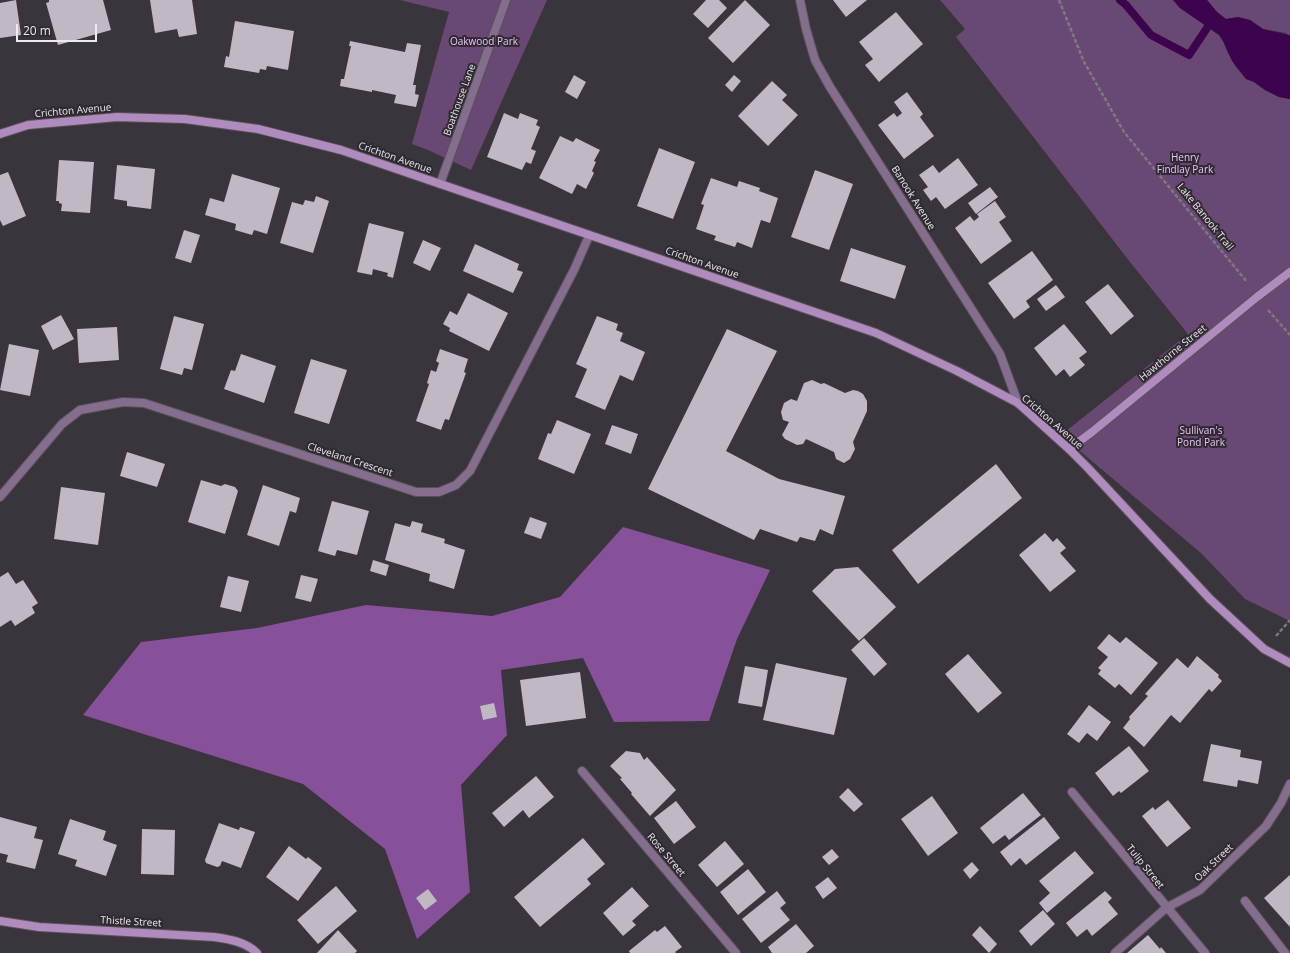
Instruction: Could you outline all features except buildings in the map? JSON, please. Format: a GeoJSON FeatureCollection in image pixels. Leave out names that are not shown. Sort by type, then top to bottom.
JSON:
{"type":"FeatureCollection","features":[{"type":"Feature","properties":{"kind":"street","name":"Boathouse Lane"},"geometry":{"type":"LineString","coordinates":[[440,184],[506,0]]}},
{"type":"Feature","properties":{"kind":"street","name":"Banook Avenue"},"geometry":{"type":"LineString","coordinates":[[800,0],[806,29],[815,60],[830,87],[1000,354],[1018,403]]}},
{"type":"Feature","properties":{"kind":"street","name":"Crichton Avenue"},"geometry":{"type":"LineString","coordinates":[[0,134],[28,125],[117,117],[185,119],[258,129],[341,150],[876,333],[957,371],[1018,403],[1069,449],[1210,599],[1264,649],[1290,664]]}},
{"type":"Feature","properties":{"kind":"street","name":"Cleveland Crescent"},"geometry":{"type":"LineString","coordinates":[[0,497],[62,424],[80,410],[123,402],[144,403],[416,492],[439,492],[456,486],[470,471],[574,270],[589,236]]}},
{"type":"Feature","properties":{"kind":"street","name":"Hawthorne Street"},"geometry":{"type":"LineString","coordinates":[[1069,449],[1290,272]]}},
{"type":"Feature","properties":{"kind":"street","name":"Rose Street"},"geometry":{"type":"LineString","coordinates":[[582,771],[736,953]]}},
{"type":"Feature","properties":{"kind":"street","name":"Oak Street"},"geometry":{"type":"LineString","coordinates":[[1115,953],[1166,908],[1200,890],[1266,826],[1281,803],[1290,784]]}},
{"type":"Feature","properties":{"kind":"street","name":"Tulip Street"},"geometry":{"type":"LineString","coordinates":[[1072,792],[1166,908],[1205,953]]}},
{"type":"Feature","properties":{"kind":"street"},"geometry":{"type":"LineString","coordinates":[[1245,901],[1284,953]]}},
{"type":"Feature","properties":{"kind":"street","name":"Thistle Street"},"geometry":{"type":"LineString","coordinates":[[0,921],[39,927],[214,937],[235,940],[257,953]]}},
{"type":"Feature","properties":{"kind":"path","name":"Lake Banook Trail"},"geometry":{"type":"LineString","coordinates":[[1059,0],[1084,62],[1124,132],[1246,280],[1257,297],[1290,335]]}},
{"type":"Feature","properties":{"kind":"green space","name":"Oakwood Park"},"geometry":{"type":"Polygon","coordinates":[[[400,0],[547,0],[471,170],[412,144],[449,12],[400,0]]]}},
{"type":"Feature","properties":{"kind":"green space","name":"Henry Findlay Park"},"geometry":{"type":"Polygon","coordinates":[[[940,0],[1173,0],[1180,8],[1219,35],[1236,67],[1246,79],[1279,97],[1290,99],[1290,621],[1245,599],[1202,554],[1061,435],[1188,334],[1130,262],[956,37],[965,29],[940,0]]]}},
{"type":"Feature","properties":{"kind":"green space"},"geometry":{"type":"Polygon","coordinates":[[[1207,0],[1290,0],[1290,36],[1286,33],[1263,29],[1250,20],[1238,17],[1226,19],[1217,12],[1207,0]]]}},
{"type":"Feature","properties":{"kind":"shaded area"},"geometry":{"type":"Polygon","coordinates":[[[1173,0],[1207,0],[1217,12],[1226,19],[1238,17],[1250,20],[1263,29],[1289,35],[1290,99],[1279,97],[1246,79],[1232,61],[1219,35],[1180,8],[1173,0]]]}},
{"type":"Feature","properties":{"kind":"shaded area"},"geometry":{"type":"Polygon","coordinates":[[[623,527],[770,570],[737,639],[709,721],[614,722],[583,658],[501,670],[507,735],[461,785],[470,892],[417,939],[385,849],[303,784],[83,715],[141,642],[257,628],[366,605],[492,616],[560,597],[623,527]]]}},
{"type":"Feature","properties":{"kind":"waterway"},"geometry":{"type":"LineString","coordinates":[[1120,0],[1151,35],[1189,55],[1207,28]]}},
{"type":"Feature","properties":{"kind":"park label","name":"Sullivan's Pond Park"},"geometry":{"type":"Point","coordinates":[1201,436]}}]}
